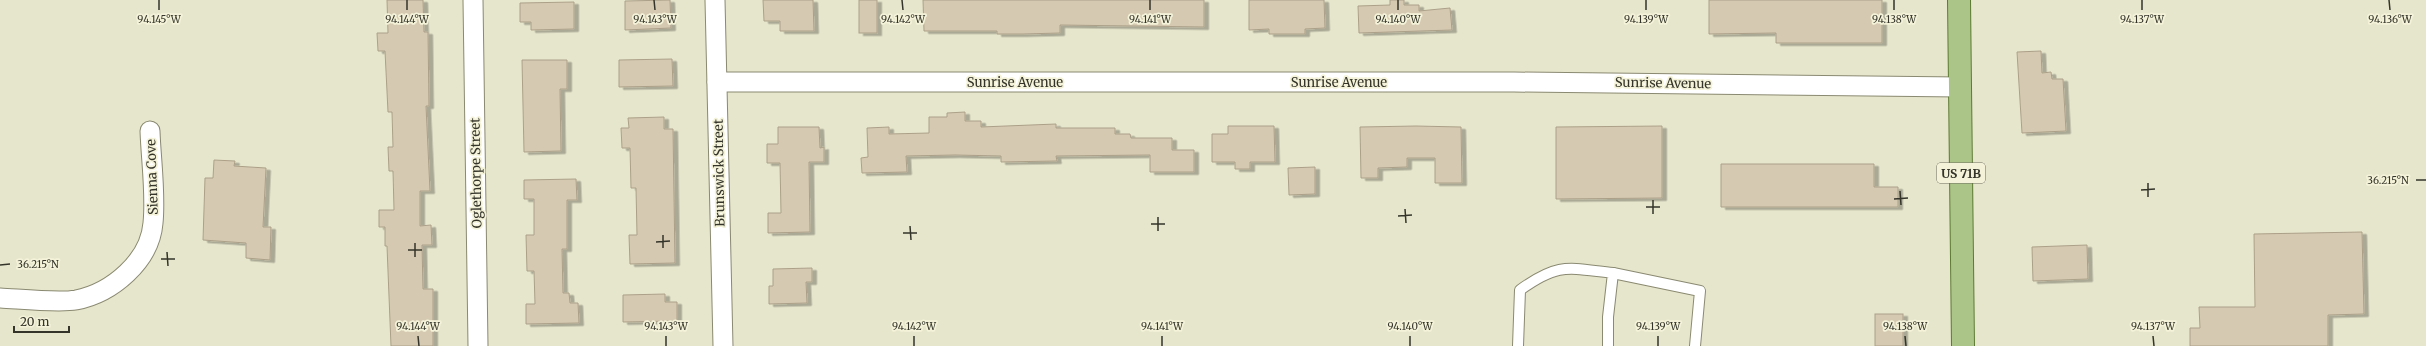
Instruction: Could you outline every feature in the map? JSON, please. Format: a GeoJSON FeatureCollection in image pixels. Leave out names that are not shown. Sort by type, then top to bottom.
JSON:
{"type":"FeatureCollection","features":[{"type":"Feature","properties":{"kind":"main road","name":"US 71B"},"geometry":{"type":"LineString","coordinates":[[1959,0],[1963,346]]}},
{"type":"Feature","properties":{"kind":"street","name":"Oglethorpe Street"},"geometry":{"type":"LineString","coordinates":[[473,0],[478,346]]}},
{"type":"Feature","properties":{"kind":"street","name":"Brunswick Street"},"geometry":{"type":"LineString","coordinates":[[715,0],[723,346]]}},
{"type":"Feature","properties":{"kind":"street","name":"Sunrise Avenue"},"geometry":{"type":"LineString","coordinates":[[717,82],[1514,82],[1960,87]]}},
{"type":"Feature","properties":{"kind":"street","name":"Sienna Cove"},"geometry":{"type":"LineString","coordinates":[[0,298],[76,300],[102,292],[124,277],[143,254],[153,224],[150,131]]}},
{"type":"Feature","properties":{"kind":"lane"},"geometry":{"type":"LineString","coordinates":[[1518,346],[1520,290],[1541,275],[1566,268],[1613,274],[1700,291],[1695,346]]}},
{"type":"Feature","properties":{"kind":"lane"},"geometry":{"type":"LineString","coordinates":[[1608,346],[1608,317],[1613,274]]}},
{"type":"Feature","properties":{"kind":"building"},"geometry":{"type":"Polygon","coordinates":[[[387,0],[423,0],[424,32],[428,32],[429,106],[426,106],[430,191],[420,191],[420,226],[431,225],[432,245],[422,245],[423,289],[433,289],[433,346],[391,346],[387,246],[385,246],[385,227],[379,227],[379,210],[394,210],[393,171],[389,171],[388,147],[393,147],[392,112],[388,112],[385,51],[378,51],[377,33],[388,33],[387,0]]]}},
{"type":"Feature","properties":{"kind":"building"},"geometry":{"type":"Polygon","coordinates":[[[670,0],[671,28],[625,30],[625,1],[670,0]]]}},
{"type":"Feature","properties":{"kind":"building"},"geometry":{"type":"Polygon","coordinates":[[[763,0],[813,0],[814,31],[780,31],[780,21],[764,21],[763,0]]]}},
{"type":"Feature","properties":{"kind":"building"},"geometry":{"type":"Polygon","coordinates":[[[859,0],[877,0],[877,33],[859,33],[859,0]]]}},
{"type":"Feature","properties":{"kind":"building"},"geometry":{"type":"Polygon","coordinates":[[[923,0],[1204,0],[1204,27],[1060,25],[1060,33],[1023,34],[997,34],[997,31],[924,31],[923,0]]]}},
{"type":"Feature","properties":{"kind":"building"},"geometry":{"type":"Polygon","coordinates":[[[1249,0],[1324,0],[1325,28],[1305,29],[1305,34],[1269,34],[1269,29],[1249,30],[1249,0]]]}},
{"type":"Feature","properties":{"kind":"building"},"geometry":{"type":"Polygon","coordinates":[[[1390,0],[1404,0],[1404,5],[1419,5],[1419,11],[1450,8],[1452,30],[1359,33],[1358,6],[1390,5],[1390,0]]]}},
{"type":"Feature","properties":{"kind":"building"},"geometry":{"type":"Polygon","coordinates":[[[1709,0],[1882,0],[1882,43],[1776,43],[1776,33],[1709,34],[1709,0]]]}},
{"type":"Feature","properties":{"kind":"building"},"geometry":{"type":"Polygon","coordinates":[[[574,2],[574,29],[531,30],[531,22],[520,22],[520,3],[574,2]]]}},
{"type":"Feature","properties":{"kind":"building"},"geometry":{"type":"Polygon","coordinates":[[[2041,51],[2042,73],[2051,72],[2052,79],[2063,79],[2066,131],[2022,133],[2017,52],[2041,51]]]}},
{"type":"Feature","properties":{"kind":"building"},"geometry":{"type":"Polygon","coordinates":[[[672,59],[673,86],[619,87],[619,60],[672,59]]]}},
{"type":"Feature","properties":{"kind":"building"},"geometry":{"type":"Polygon","coordinates":[[[522,60],[567,60],[567,89],[560,89],[561,151],[524,152],[522,60]]]}},
{"type":"Feature","properties":{"kind":"building"},"geometry":{"type":"Polygon","coordinates":[[[965,112],[965,121],[981,121],[981,127],[1056,124],[1056,128],[1115,128],[1115,134],[1130,134],[1131,138],[1172,138],[1172,150],[1194,150],[1194,172],[1150,172],[1150,155],[1056,156],[1057,161],[1001,162],[1001,156],[955,155],[906,156],[907,172],[862,173],[861,158],[868,157],[867,128],[889,127],[889,134],[929,133],[929,117],[947,117],[947,113],[965,112]]]}},
{"type":"Feature","properties":{"kind":"building"},"geometry":{"type":"Polygon","coordinates":[[[664,117],[664,129],[673,129],[675,263],[630,264],[629,235],[637,235],[636,188],[631,188],[630,148],[622,148],[621,128],[629,128],[628,118],[664,117]]]}},
{"type":"Feature","properties":{"kind":"building"},"geometry":{"type":"Polygon","coordinates":[[[1228,126],[1274,126],[1275,162],[1250,162],[1250,169],[1235,169],[1235,162],[1212,162],[1212,134],[1228,134],[1228,126]]]}},
{"type":"Feature","properties":{"kind":"building"},"geometry":{"type":"Polygon","coordinates":[[[1662,126],[1662,198],[1556,199],[1556,127],[1662,126]]]}},
{"type":"Feature","properties":{"kind":"building"},"geometry":{"type":"Polygon","coordinates":[[[778,127],[819,127],[820,148],[824,147],[824,162],[809,162],[810,232],[768,233],[768,213],[781,213],[780,163],[767,163],[767,144],[778,144],[778,127]]]}},
{"type":"Feature","properties":{"kind":"building"},"geometry":{"type":"Polygon","coordinates":[[[1360,127],[1461,127],[1462,183],[1435,183],[1435,158],[1407,158],[1407,167],[1378,168],[1378,178],[1361,178],[1360,127]]]}},
{"type":"Feature","properties":{"kind":"building"},"geometry":{"type":"Polygon","coordinates":[[[214,160],[235,161],[234,166],[266,168],[263,227],[271,227],[270,260],[246,258],[246,243],[203,240],[205,178],[213,178],[214,160]]]}},
{"type":"Feature","properties":{"kind":"building"},"geometry":{"type":"Polygon","coordinates":[[[1721,164],[1874,164],[1874,187],[1898,187],[1898,207],[1721,207],[1721,164]]]}},
{"type":"Feature","properties":{"kind":"building"},"geometry":{"type":"Polygon","coordinates":[[[1315,167],[1315,194],[1289,195],[1288,168],[1315,167]]]}},
{"type":"Feature","properties":{"kind":"building"},"geometry":{"type":"Polygon","coordinates":[[[576,179],[577,200],[567,200],[567,249],[562,249],[563,293],[569,293],[570,303],[578,303],[579,323],[526,324],[526,304],[535,304],[534,271],[527,271],[526,235],[534,235],[534,199],[524,199],[524,180],[576,179]]]}},
{"type":"Feature","properties":{"kind":"building"},"geometry":{"type":"Polygon","coordinates":[[[2362,232],[2364,314],[2328,315],[2328,346],[2190,346],[2190,328],[2200,328],[2199,307],[2255,307],[2254,234],[2362,232]]]}},
{"type":"Feature","properties":{"kind":"building"},"geometry":{"type":"Polygon","coordinates":[[[2087,245],[2088,279],[2033,281],[2032,247],[2087,245]]]}},
{"type":"Feature","properties":{"kind":"building"},"geometry":{"type":"Polygon","coordinates":[[[812,268],[812,282],[806,282],[807,303],[769,304],[769,286],[773,286],[773,269],[812,268]]]}},
{"type":"Feature","properties":{"kind":"building"},"geometry":{"type":"Polygon","coordinates":[[[665,294],[665,302],[677,302],[677,321],[623,322],[623,295],[665,294]]]}},
{"type":"Feature","properties":{"kind":"building"},"geometry":{"type":"Polygon","coordinates":[[[1875,314],[1903,314],[1903,346],[1875,346],[1875,314]]]}}]}
